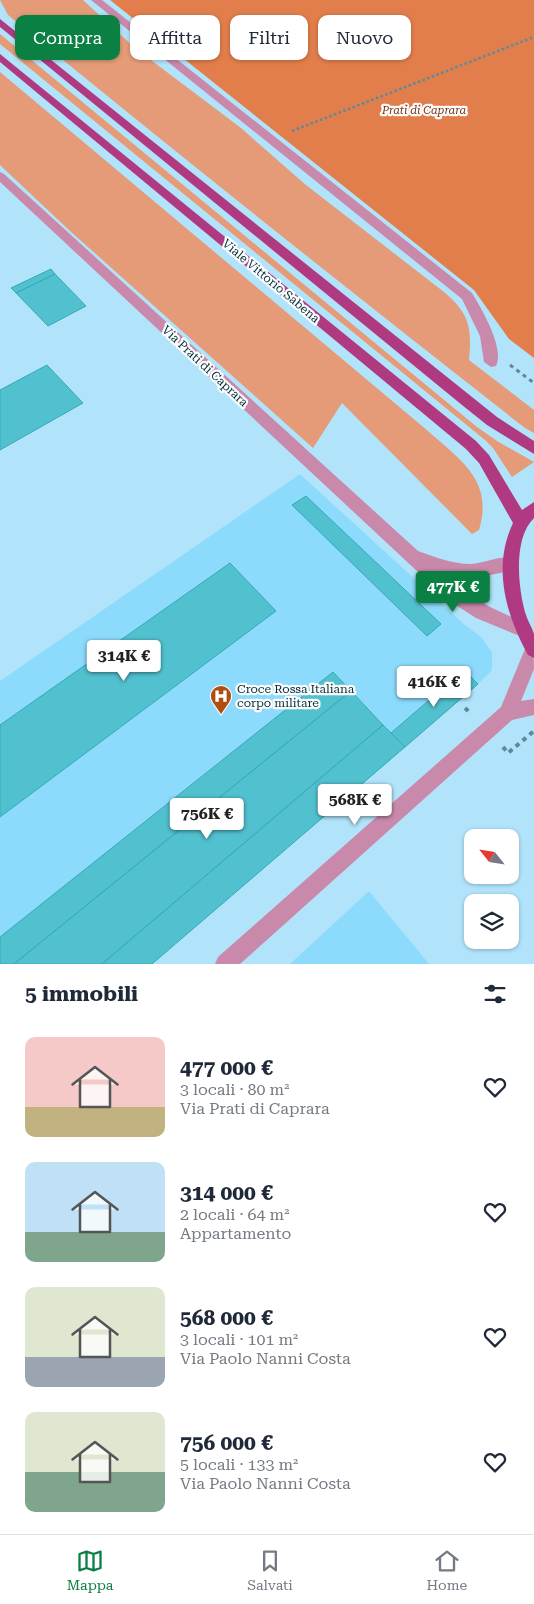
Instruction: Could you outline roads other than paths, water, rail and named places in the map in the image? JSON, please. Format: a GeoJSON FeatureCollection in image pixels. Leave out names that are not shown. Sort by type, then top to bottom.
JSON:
{"type":"FeatureCollection","features":[{"type":"Feature","properties":{"kind":"main road"},"geometry":{"type":"LineString","coordinates":[[0,22],[480,411],[534,448]]}},
{"type":"Feature","properties":{"kind":"main road","name":"Viale Vittorio Sabena"},"geometry":{"type":"LineString","coordinates":[[0,57],[471,446],[484,459],[521,522]]}},
{"type":"Feature","properties":{"kind":"main road"},"geometry":{"type":"LineString","coordinates":[[534,508],[521,522],[511,563],[511,594],[522,629],[534,649]]}},
{"type":"Feature","properties":{"kind":"street"},"geometry":{"type":"LineString","coordinates":[[96,0],[467,296],[485,330],[491,351],[491,362]]}},
{"type":"Feature","properties":{"kind":"street","name":"Via Prati di Caprara"},"geometry":{"type":"LineString","coordinates":[[0,176],[454,595],[482,613],[522,629]]}},
{"type":"Feature","properties":{"kind":"street","name":"Via Prati di Caprara"},"geometry":{"type":"LineString","coordinates":[[411,556],[457,572],[480,571],[511,563]]}},
{"type":"Feature","properties":{"kind":"street"},"geometry":{"type":"LineString","coordinates":[[225,964],[507,713],[534,649]]}},
{"type":"Feature","properties":{"kind":"street"},"geometry":{"type":"LineString","coordinates":[[507,713],[534,707]]}},
{"type":"Feature","properties":{"kind":"place","name":"Croce Rossa Italiana corpo militare"},"geometry":{"type":"Point","coordinates":[221,715]}},
{"type":"Feature","properties":{"kind":"park label","name":"Prati di Caprara"},"geometry":{"type":"Point","coordinates":[424,110]}}]}
